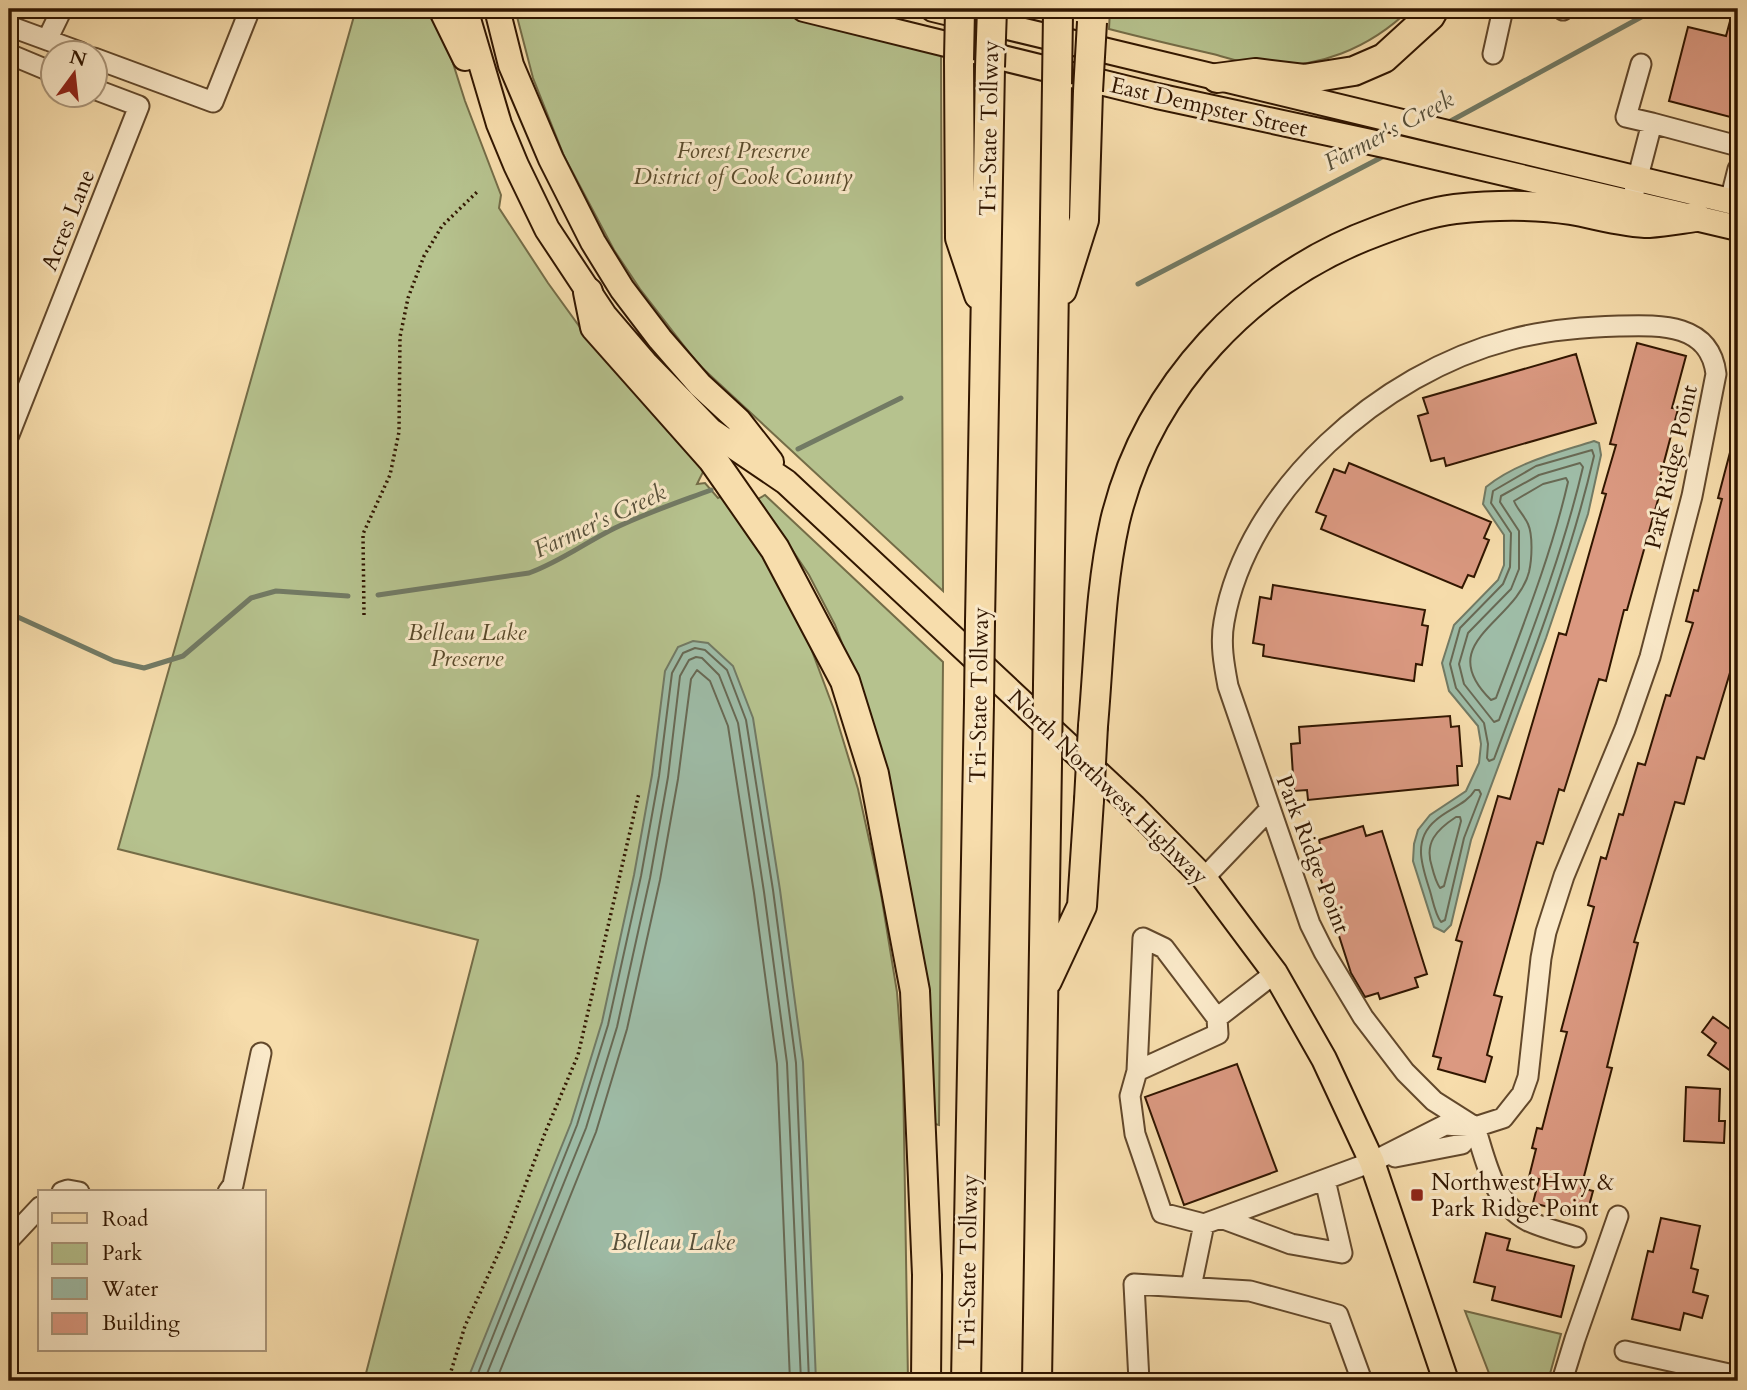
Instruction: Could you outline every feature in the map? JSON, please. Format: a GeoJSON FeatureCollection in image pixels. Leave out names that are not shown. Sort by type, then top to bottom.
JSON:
{"type":"FeatureCollection","features":[{"type":"Feature","properties":{"kind":"highway"},"geometry":{"type":"LineString","coordinates":[[960,9],[960,238],[985,315]]}},
{"type":"Feature","properties":{"kind":"highway","name":"Tri-State Tollway"},"geometry":{"type":"LineString","coordinates":[[966,1381],[992,9]]}},
{"type":"Feature","properties":{"kind":"highway"},"geometry":{"type":"LineString","coordinates":[[1217,78],[1255,73],[1304,79],[1354,71],[1384,58],[1430,16],[1434,9]]}},
{"type":"Feature","properties":{"kind":"highway"},"geometry":{"type":"LineString","coordinates":[[1037,1381],[1058,11]]}},
{"type":"Feature","properties":{"kind":"highway"},"geometry":{"type":"LineString","coordinates":[[1052,323],[1084,220],[1093,15]]}},
{"type":"Feature","properties":{"kind":"highway"},"geometry":{"type":"LineString","coordinates":[[1043,990],[1082,906],[1105,574],[1116,520],[1132,468],[1154,421],[1202,352],[1240,312],[1295,271],[1351,241],[1399,223],[1452,209],[1509,205],[1540,206],[1647,223],[1696,217]]}},
{"type":"Feature","properties":{"kind":"highway"},"geometry":{"type":"LineString","coordinates":[[588,292],[596,327],[713,460],[775,548],[845,681],[874,774],[915,991],[927,1275],[926,1381]]}},
{"type":"Feature","properties":{"kind":"main road"},"geometry":{"type":"LineString","coordinates":[[441,9],[492,123],[516,165]]}},
{"type":"Feature","properties":{"kind":"main road","name":"North Northwest Highway"},"geometry":{"type":"LineString","coordinates":[[465,9],[499,124],[516,165],[547,229],[604,315],[645,363],[711,431],[786,482],[1134,807],[1204,878],[1275,973],[1324,1059],[1372,1162],[1446,1381]]}},
{"type":"Feature","properties":{"kind":"main road","name":"North Northwest Highway"},"geometry":{"type":"LineString","coordinates":[[497,9],[511,65],[551,159],[588,233],[622,289],[660,339],[700,384],[738,420],[786,482]]}},
{"type":"Feature","properties":{"kind":"main road"},"geometry":{"type":"LineString","coordinates":[[507,9],[511,65]]}},
{"type":"Feature","properties":{"kind":"main road","name":"East Dempster Street"},"geometry":{"type":"LineString","coordinates":[[804,9],[1157,96],[1416,153],[1634,192],[1734,202]]}},
{"type":"Feature","properties":{"kind":"main road","name":"East Dempster Street"},"geometry":{"type":"LineString","coordinates":[[933,9],[1447,133],[1634,192],[1696,217],[1738,228]]}},
{"type":"Feature","properties":{"kind":"street"},"geometry":{"type":"LineString","coordinates":[[48,38],[62,9]]}},
{"type":"Feature","properties":{"kind":"street"},"geometry":{"type":"LineString","coordinates":[[108,63],[213,102],[250,9]]}},
{"type":"Feature","properties":{"kind":"street"},"geometry":{"type":"LineString","coordinates":[[1493,54],[1503,9]]}},
{"type":"Feature","properties":{"kind":"street"},"geometry":{"type":"LineString","coordinates":[[9,26],[42,38]]}},
{"type":"Feature","properties":{"kind":"street"},"geometry":{"type":"LineString","coordinates":[[9,54],[38,66]]}},
{"type":"Feature","properties":{"kind":"street"},"geometry":{"type":"LineString","coordinates":[[1642,64],[1626,117],[1738,146]]}},
{"type":"Feature","properties":{"kind":"street","name":"Acres Lane"},"geometry":{"type":"LineString","coordinates":[[9,435],[139,107],[108,95]]}},
{"type":"Feature","properties":{"kind":"street"},"geometry":{"type":"LineString","coordinates":[[1634,192],[1652,123]]}},
{"type":"Feature","properties":{"kind":"street"},"geometry":{"type":"LineString","coordinates":[[1734,202],[1738,169]]}},
{"type":"Feature","properties":{"kind":"street","name":"Park Ridge Point"},"geometry":{"type":"LineString","coordinates":[[1213,1221],[1372,1162],[1445,1125],[1475,1126],[1503,1118],[1522,1094],[1528,1077],[1541,958],[1554,904],[1629,718],[1650,657],[1692,496],[1716,374],[1709,350],[1699,338],[1685,331],[1637,326],[1550,331],[1507,340],[1469,353],[1403,386],[1371,407],[1296,477],[1272,506],[1255,533],[1238,570],[1223,624],[1222,645],[1228,686],[1310,923],[1363,1017],[1405,1072],[1434,1101],[1475,1126]]}},
{"type":"Feature","properties":{"kind":"street"},"geometry":{"type":"LineString","coordinates":[[1204,878],[1269,810]]}},
{"type":"Feature","properties":{"kind":"street"},"geometry":{"type":"LineString","coordinates":[[1137,1071],[1218,1034],[1217,1018],[1164,948],[1143,937],[1137,1071],[1130,1096],[1135,1135],[1162,1213],[1213,1221],[1291,1244],[1342,1253],[1325,1180]]}},
{"type":"Feature","properties":{"kind":"street"},"geometry":{"type":"LineString","coordinates":[[1217,1018],[1275,973]]}},
{"type":"Feature","properties":{"kind":"street"},"geometry":{"type":"LineString","coordinates":[[229,1190],[233,1185],[261,1053]]}},
{"type":"Feature","properties":{"kind":"street"},"geometry":{"type":"LineString","coordinates":[[1475,1126],[1494,1186],[1509,1207],[1526,1220],[1576,1237]]}},
{"type":"Feature","properties":{"kind":"street"},"geometry":{"type":"LineString","coordinates":[[9,1240],[38,1209]]}},
{"type":"Feature","properties":{"kind":"street"},"geometry":{"type":"LineString","coordinates":[[1562,1381],[1618,1216]]}},
{"type":"Feature","properties":{"kind":"street"},"geometry":{"type":"LineString","coordinates":[[1191,1287],[1213,1221]]}},
{"type":"Feature","properties":{"kind":"street"},"geometry":{"type":"LineString","coordinates":[[1139,1381],[1134,1284],[1250,1291],[1338,1315],[1362,1381]]}},
{"type":"Feature","properties":{"kind":"street"},"geometry":{"type":"LineString","coordinates":[[1625,1351],[1738,1376]]}},
{"type":"Feature","properties":{"kind":"path"},"geometry":{"type":"LineString","coordinates":[[364,615],[363,534],[390,475],[399,432],[400,337],[408,298],[424,256],[442,226],[477,192]]}},
{"type":"Feature","properties":{"kind":"path"},"geometry":{"type":"LineString","coordinates":[[448,1381],[465,1326],[505,1239],[578,1055],[639,793]]}},
{"type":"Feature","properties":{"kind":"green space","name":"Belleau Lake Preserve"},"geometry":{"type":"Polygon","coordinates":[[[356,9],[430,9],[444,35],[465,101],[501,195],[499,208],[595,348],[705,468],[697,484],[705,483],[718,498],[728,493],[806,635],[833,707],[858,789],[881,894],[897,992],[903,1071],[908,1381],[364,1381],[478,940],[118,849],[356,9]]]}},
{"type":"Feature","properties":{"kind":"green space","name":"Forest Preserve District of Cook County"},"geometry":{"type":"Polygon","coordinates":[[[515,9],[775,9],[901,39],[941,55],[943,591],[698,364],[640,289],[614,250],[564,156],[533,78],[515,9]]]}},
{"type":"Feature","properties":{"kind":"green space"},"geometry":{"type":"Polygon","coordinates":[[[1110,9],[1410,9],[1378,35],[1341,54],[1302,64],[1281,66],[1248,63],[1109,29],[1110,9]]]}},
{"type":"Feature","properties":{"kind":"green space"},"geometry":{"type":"Polygon","coordinates":[[[765,495],[943,662],[939,1125],[935,1124],[930,1021],[897,817],[864,701],[835,625],[809,575],[758,499],[765,495]]]}},
{"type":"Feature","properties":{"kind":"green space"},"geometry":{"type":"Polygon","coordinates":[[[1465,1311],[1561,1334],[1548,1381],[1492,1381],[1465,1311]]]}},
{"type":"Feature","properties":{"kind":"water"},"geometry":{"type":"Polygon","coordinates":[[[1594,441],[1599,443],[1601,455],[1588,514],[1546,638],[1471,840],[1451,925],[1444,932],[1434,927],[1413,861],[1414,844],[1418,830],[1430,815],[1466,791],[1479,763],[1481,744],[1478,726],[1449,691],[1442,663],[1454,625],[1498,580],[1504,565],[1504,535],[1483,504],[1486,487],[1524,465],[1594,441]]]}},
{"type":"Feature","properties":{"kind":"water","name":"Belleau Lake"},"geometry":{"type":"Polygon","coordinates":[[[693,641],[708,643],[733,666],[753,718],[803,1062],[816,1381],[467,1381],[571,1123],[602,1022],[634,875],[652,775],[665,671],[678,647],[693,641]]]}},
{"type":"Feature","properties":{"kind":"building"},"geometry":{"type":"Polygon","coordinates":[[[1733,10],[1738,10],[1738,119],[1669,101],[1688,27],[1726,36],[1733,10]]]}},
{"type":"Feature","properties":{"kind":"building"},"geometry":{"type":"Polygon","coordinates":[[[1637,343],[1686,356],[1672,408],[1678,409],[1659,481],[1663,482],[1627,610],[1624,610],[1606,681],[1599,679],[1564,791],[1559,789],[1543,844],[1537,842],[1494,995],[1502,997],[1487,1055],[1492,1057],[1485,1082],[1438,1069],[1441,1058],[1433,1056],[1462,942],[1456,940],[1498,796],[1510,799],[1559,633],[1566,635],[1606,494],[1602,493],[1616,445],[1610,444],[1637,343]]]}},
{"type":"Feature","properties":{"kind":"building"},"geometry":{"type":"Polygon","coordinates":[[[1576,354],[1596,423],[1446,466],[1444,458],[1431,461],[1418,416],[1428,413],[1423,398],[1576,354]]]}},
{"type":"Feature","properties":{"kind":"building"},"geometry":{"type":"Polygon","coordinates":[[[1733,441],[1738,441],[1738,646],[1704,759],[1697,757],[1684,804],[1675,802],[1634,942],[1638,943],[1607,1067],[1612,1068],[1581,1188],[1593,1191],[1586,1217],[1533,1203],[1539,1179],[1529,1177],[1536,1149],[1532,1148],[1537,1128],[1542,1129],[1567,1032],[1561,1031],[1594,907],[1588,905],[1601,857],[1606,859],[1619,814],[1623,815],[1638,763],[1645,765],[1666,695],[1670,696],[1693,623],[1686,621],[1694,590],[1698,591],[1722,499],[1718,498],[1733,441]]]}},
{"type":"Feature","properties":{"kind":"building"},"geometry":{"type":"Polygon","coordinates":[[[1349,463],[1491,522],[1484,538],[1489,540],[1474,577],[1468,575],[1462,588],[1321,529],[1326,516],[1316,512],[1334,469],[1345,473],[1349,463]]]}},
{"type":"Feature","properties":{"kind":"building"},"geometry":{"type":"Polygon","coordinates":[[[1273,585],[1425,610],[1422,625],[1428,626],[1422,665],[1416,664],[1414,681],[1263,656],[1264,645],[1253,643],[1260,597],[1271,599],[1273,585]]]}},
{"type":"Feature","properties":{"kind":"building"},"geometry":{"type":"Polygon","coordinates":[[[1450,716],[1451,727],[1459,726],[1462,766],[1457,766],[1458,785],[1308,800],[1307,790],[1294,791],[1291,744],[1300,743],[1299,727],[1450,716]]]}},
{"type":"Feature","properties":{"kind":"building"},"geometry":{"type":"Polygon","coordinates":[[[1363,826],[1366,836],[1382,831],[1427,974],[1415,978],[1418,987],[1380,999],[1378,993],[1365,997],[1351,973],[1313,855],[1322,852],[1319,840],[1363,826]]]}},
{"type":"Feature","properties":{"kind":"building"},"geometry":{"type":"Polygon","coordinates":[[[1713,1017],[1738,1035],[1738,1076],[1708,1055],[1716,1043],[1702,1032],[1713,1017]]]}},
{"type":"Feature","properties":{"kind":"building"},"geometry":{"type":"Polygon","coordinates":[[[1237,1064],[1277,1171],[1184,1205],[1145,1097],[1237,1064]]]}},
{"type":"Feature","properties":{"kind":"building"},"geometry":{"type":"Polygon","coordinates":[[[1686,1087],[1720,1089],[1719,1121],[1725,1121],[1724,1143],[1684,1141],[1686,1087]]]}},
{"type":"Feature","properties":{"kind":"building"},"geometry":{"type":"Polygon","coordinates":[[[1661,1218],[1700,1226],[1691,1268],[1698,1270],[1693,1292],[1708,1296],[1702,1318],[1684,1313],[1680,1330],[1632,1319],[1648,1251],[1653,1252],[1661,1218]]]}},
{"type":"Feature","properties":{"kind":"building"},"geometry":{"type":"Polygon","coordinates":[[[1486,1233],[1510,1239],[1507,1250],[1574,1266],[1561,1317],[1492,1300],[1495,1287],[1474,1282],[1486,1233]]]}},
{"type":"Feature","properties":{"kind":"waterway","name":"Farmer's Creek"},"geometry":{"type":"LineString","coordinates":[[1447,123],[1656,9]]}},
{"type":"Feature","properties":{"kind":"waterway","name":"Farmer's Creek"},"geometry":{"type":"LineString","coordinates":[[1138,284],[1386,155]]}},
{"type":"Feature","properties":{"kind":"waterway","name":"Farmer's Creek"},"geometry":{"type":"LineString","coordinates":[[798,449],[901,398]]}},
{"type":"Feature","properties":{"kind":"waterway","name":"Farmer's Creek"},"geometry":{"type":"LineString","coordinates":[[378,595],[529,573],[627,523],[711,490]]}},
{"type":"Feature","properties":{"kind":"waterway","name":"Farmer's Creek"},"geometry":{"type":"LineString","coordinates":[[9,613],[114,661],[144,668],[183,656],[251,598],[276,591],[348,596]]}},
{"type":"Feature","properties":{"kind":"place","name":"Northwest Hwy & Park Ridge Point"},"geometry":{"type":"Point","coordinates":[1417,1195]}}]}
